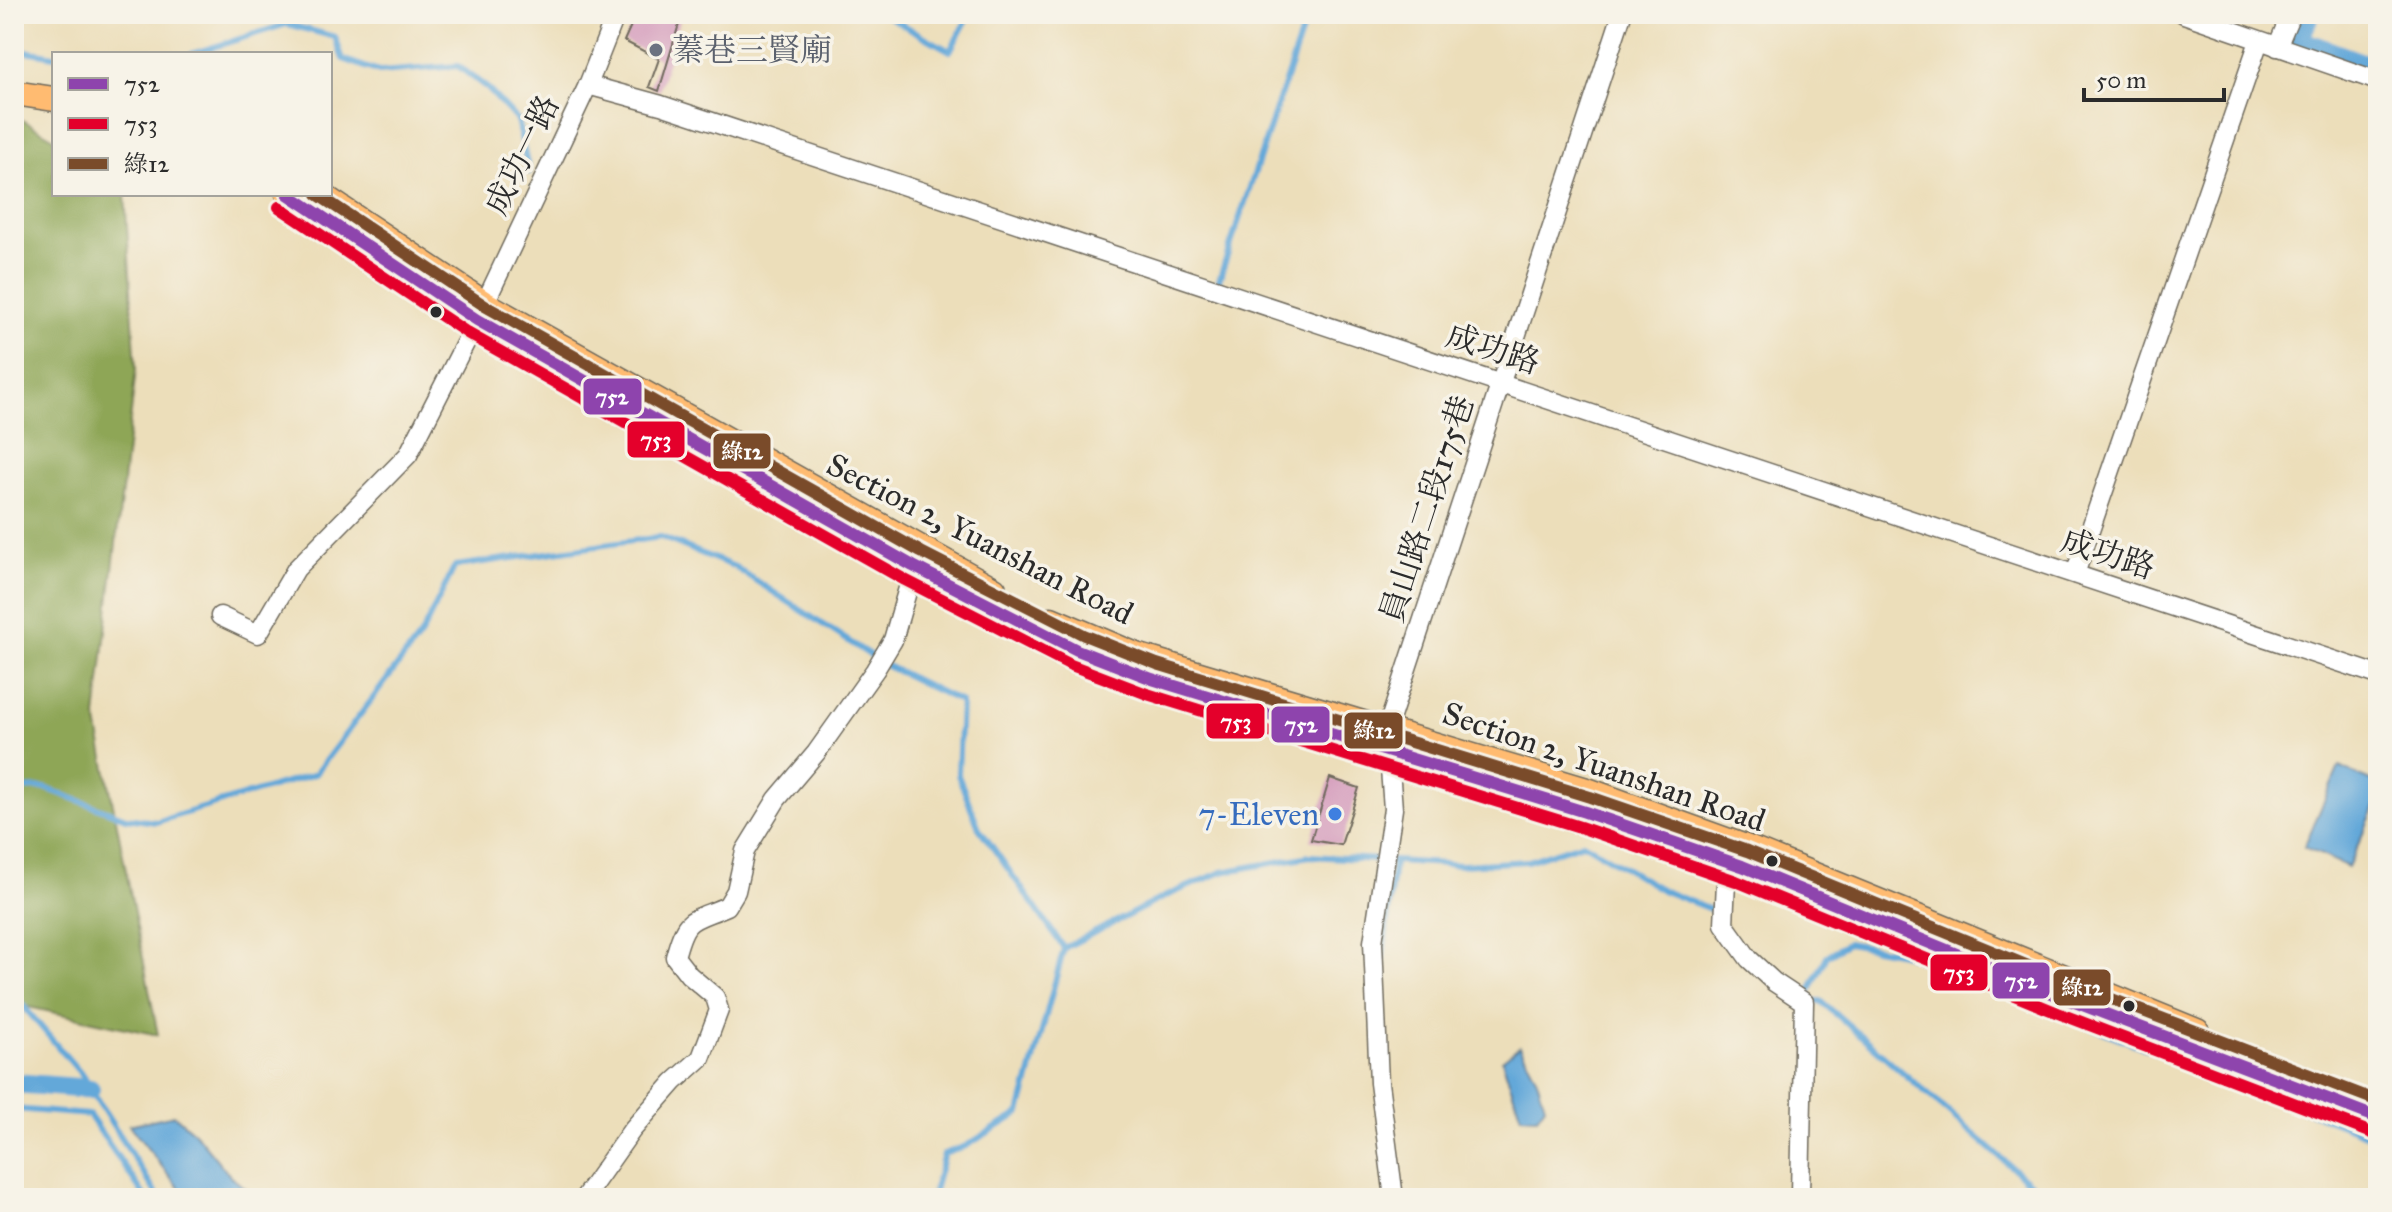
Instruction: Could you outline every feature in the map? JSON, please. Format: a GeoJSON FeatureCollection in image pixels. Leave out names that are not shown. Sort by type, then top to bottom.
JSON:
{"type":"FeatureCollection","features":[{"type":"Feature","properties":{"kind":"main road"},"geometry":{"type":"LineString","coordinates":[[14,76],[52,82]]}},
{"type":"Feature","properties":{"kind":"main road"},"geometry":{"type":"LineString","coordinates":[[14,93],[52,99]]}},
{"type":"Feature","properties":{"kind":"main road","name":"Section 2, Yuanshan Road"},"geometry":{"type":"LineString","coordinates":[[291,196],[481,311],[916,558],[1064,626],[1136,655],[1389,740],[1590,791],[2064,998],[2378,1118]]}},
{"type":"Feature","properties":{"kind":"main road","name":"Section 2, Yuanshan Road"},"geometry":{"type":"LineString","coordinates":[[323,196],[481,311]]}},
{"type":"Feature","properties":{"kind":"main road","name":"Section 2, Yuanshan Road"},"geometry":{"type":"LineString","coordinates":[[1730,852],[2378,1103]]}},
{"type":"Feature","properties":{"kind":"street","name":"成功一路"},"geometry":{"type":"LineString","coordinates":[[220,616],[258,634],[296,569],[408,455],[481,311],[588,85],[616,14]]}},
{"type":"Feature","properties":{"kind":"street","name":"員山路二段175巷"},"geometry":{"type":"LineString","coordinates":[[1389,740],[1499,383],[1622,14]]}},
{"type":"Feature","properties":{"kind":"street"},"geometry":{"type":"LineString","coordinates":[[2184,14],[2378,81]]}},
{"type":"Feature","properties":{"kind":"street"},"geometry":{"type":"LineString","coordinates":[[2075,574],[2268,44],[2291,14]]}},
{"type":"Feature","properties":{"kind":"street","name":"成功路"},"geometry":{"type":"LineString","coordinates":[[588,85],[661,105],[2378,675]]}},
{"type":"Feature","properties":{"kind":"street"},"geometry":{"type":"LineString","coordinates":[[584,1198],[632,1130],[674,1082],[701,1058],[719,1010],[715,997],[689,975],[675,957],[682,932],[691,919],[727,906],[736,891],[745,851],[777,799],[816,753],[875,670],[893,640],[916,558]]}},
{"type":"Feature","properties":{"kind":"street"},"geometry":{"type":"LineString","coordinates":[[1389,740],[1393,809],[1373,942],[1379,1083],[1394,1198]]}},
{"type":"Feature","properties":{"kind":"street"},"geometry":{"type":"LineString","coordinates":[[1730,852],[1724,924],[1749,959],[1774,982],[1804,1002],[1800,1194]]}},
{"type":"Feature","properties":{"kind":"green space"},"geometry":{"type":"Polygon","coordinates":[[[14,115],[52,137],[52,196],[125,196],[136,369],[96,717],[158,1035],[14,1004],[14,115]]]}},
{"type":"Feature","properties":{"kind":"water"},"geometry":{"type":"Polygon","coordinates":[[[2339,767],[2378,784],[2378,800],[2348,867],[2304,847],[2339,767]]]}},
{"type":"Feature","properties":{"kind":"water"},"geometry":{"type":"Polygon","coordinates":[[[1520,1046],[1537,1079],[1545,1106],[1537,1117],[1521,1116],[1502,1060],[1520,1046]]]}},
{"type":"Feature","properties":{"kind":"water"},"geometry":{"type":"Polygon","coordinates":[[[174,1115],[194,1132],[231,1177],[258,1198],[187,1198],[129,1125],[174,1115]]]}},
{"type":"Feature","properties":{"kind":"building","name":"蓁巷三賢廟"},"geometry":{"type":"Polygon","coordinates":[[[636,14],[682,14],[659,91],[649,87],[659,59],[624,41],[636,14]]]}},
{"type":"Feature","properties":{"kind":"building","name":"7-Eleven"},"geometry":{"type":"Polygon","coordinates":[[[1330,778],[1359,788],[1341,845],[1311,840],[1330,778]]]}},
{"type":"Feature","properties":{"kind":"waterway"},"geometry":{"type":"LineString","coordinates":[[884,14],[950,51],[970,14]]}},
{"type":"Feature","properties":{"kind":"waterway"},"geometry":{"type":"LineString","coordinates":[[1219,280],[1303,28],[1263,14]]}},
{"type":"Feature","properties":{"kind":"waterway"},"geometry":{"type":"LineString","coordinates":[[2310,14],[2299,40],[2378,69]]}},
{"type":"Feature","properties":{"kind":"waterway"},"geometry":{"type":"LineString","coordinates":[[197,52],[287,24],[335,37],[343,59],[379,72],[458,66],[487,88],[517,120],[529,172]]}},
{"type":"Feature","properties":{"kind":"waterway"},"geometry":{"type":"LineString","coordinates":[[14,49],[52,56]]}},
{"type":"Feature","properties":{"kind":"waterway"},"geometry":{"type":"LineString","coordinates":[[14,789],[45,788],[126,818],[156,822],[315,774],[421,635],[455,566],[661,537],[735,567],[885,665],[961,702],[958,775],[979,828],[1064,948],[1166,896],[1222,872],[1310,856],[1462,865],[1528,861],[1583,843],[1664,891],[1722,917]]}},
{"type":"Feature","properties":{"kind":"waterway"},"geometry":{"type":"LineString","coordinates":[[1382,963],[1394,863]]}},
{"type":"Feature","properties":{"kind":"waterway"},"geometry":{"type":"LineString","coordinates":[[1805,1000],[1827,956],[1848,943],[1902,953],[2378,1139]]}},
{"type":"Feature","properties":{"kind":"waterway"},"geometry":{"type":"LineString","coordinates":[[932,1198],[944,1154],[966,1146],[1020,1113],[1064,948]]}},
{"type":"Feature","properties":{"kind":"waterway"},"geometry":{"type":"LineString","coordinates":[[14,995],[88,1082]]}},
{"type":"Feature","properties":{"kind":"waterway"},"geometry":{"type":"LineString","coordinates":[[1805,1001],[1821,1001],[2047,1198]]}},
{"type":"Feature","properties":{"kind":"waterway"},"geometry":{"type":"LineString","coordinates":[[14,1083],[90,1089]]}},
{"type":"Feature","properties":{"kind":"waterway"},"geometry":{"type":"LineString","coordinates":[[90,1089],[159,1198]]}},
{"type":"Feature","properties":{"kind":"waterway"},"geometry":{"type":"LineString","coordinates":[[14,1109],[89,1115],[146,1198]]}},
{"type":"Feature","properties":{"kind":"transit line","name":"752"},"geometry":{"type":"LineString","coordinates":[[291,196],[477,320],[913,566],[1077,650],[1152,679],[1585,812],[1742,866],[2064,998],[2378,1118]]}},
{"type":"Feature","properties":{"kind":"transit line","name":"綠12"},"geometry":{"type":"LineString","coordinates":[[320,196],[485,306],[921,552],[1084,635],[1157,664],[1590,797],[1747,851],[2070,983],[2378,1101]]}},
{"type":"Feature","properties":{"kind":"transit line","name":"753"},"geometry":{"type":"LineString","coordinates":[[279,207],[469,334],[905,580],[1071,665],[1147,694],[1580,827],[1736,881],[2058,1013],[2372,1133]]}},
{"type":"Feature","properties":{"kind":"place","name":"蓁巷三賢廟"},"geometry":{"type":"Point","coordinates":[656,50]}},
{"type":"Feature","properties":{"kind":"place","name":"7-Eleven"},"geometry":{"type":"Point","coordinates":[1335,814]}}]}
